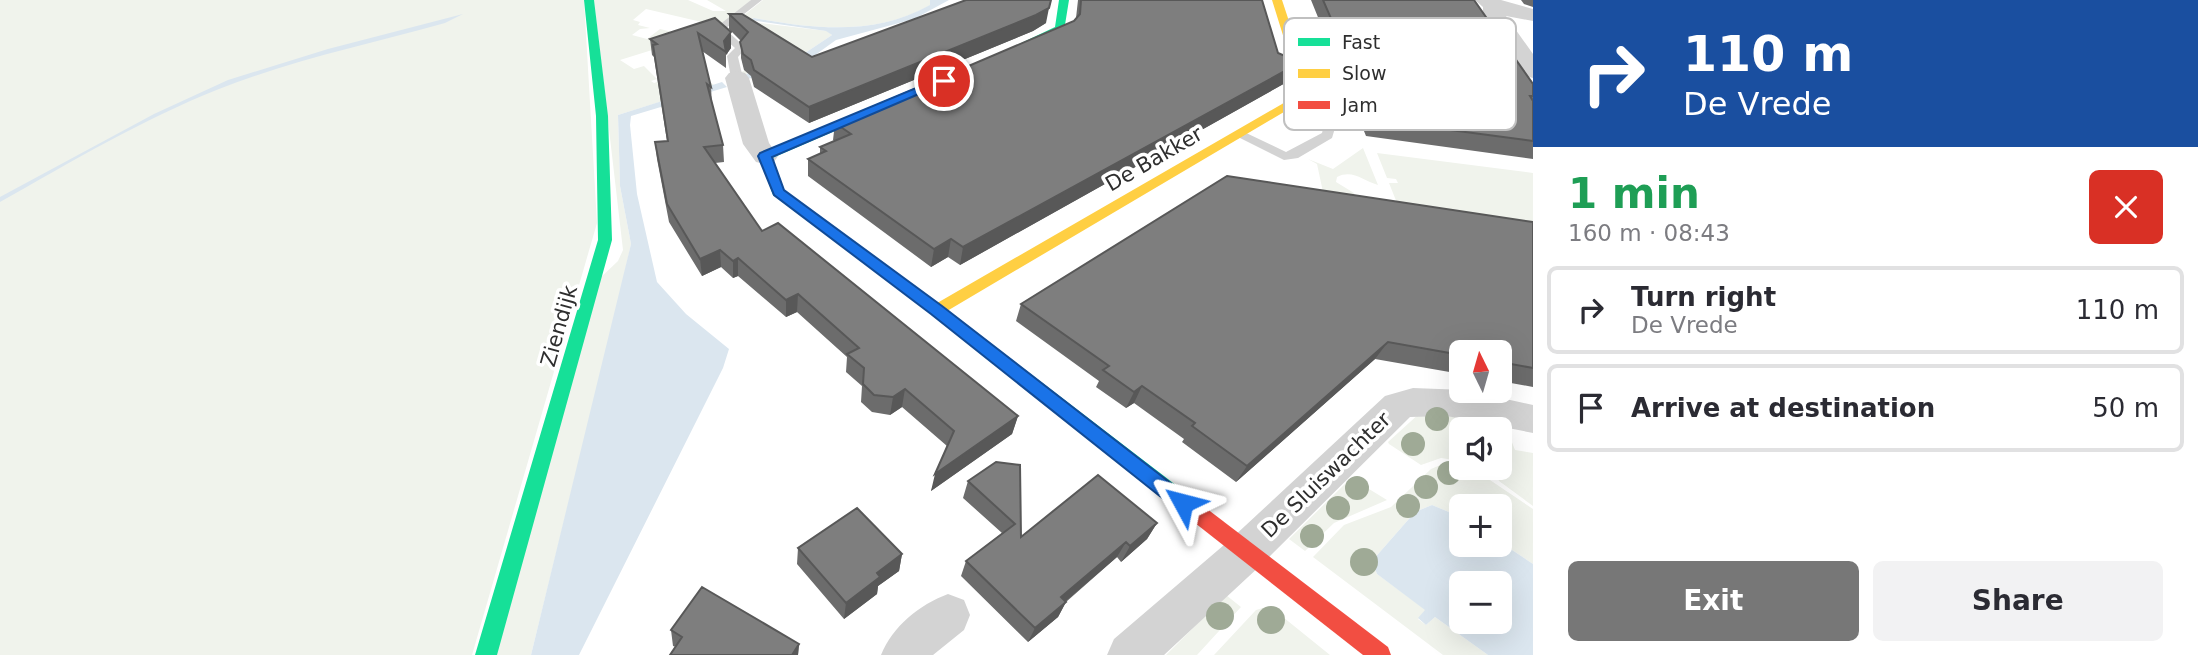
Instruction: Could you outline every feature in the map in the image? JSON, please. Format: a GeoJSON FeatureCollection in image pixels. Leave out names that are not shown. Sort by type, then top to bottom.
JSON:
{"type":"FeatureCollection","features":[{"type":"Feature","properties":{"kind":"street","name":"Ziendijk"},"geometry":{"type":"LineString","coordinates":[[486,655],[605,240],[602,116],[589,0]]}},
{"type":"Feature","properties":{"kind":"street"},"geometry":{"type":"LineString","coordinates":[[1000,57],[1060,29],[1064,0]]}},
{"type":"Feature","properties":{"kind":"street","name":"De Bakker"},"geometry":{"type":"LineString","coordinates":[[1277,0],[1284,22]]}},
{"type":"Feature","properties":{"kind":"street"},"geometry":{"type":"LineString","coordinates":[[1489,3],[1533,15]]}},
{"type":"Feature","properties":{"kind":"street"},"geometry":{"type":"LineString","coordinates":[[1516,46],[1533,71]]}},
{"type":"Feature","properties":{"kind":"street"},"geometry":{"type":"LineString","coordinates":[[737,78],[756,145],[765,156],[778,192],[937,310],[1380,655]]}},
{"type":"Feature","properties":{"kind":"street"},"geometry":{"type":"LineString","coordinates":[[765,156],[900,99]]}},
{"type":"Feature","properties":{"kind":"street","name":"De Bakker"},"geometry":{"type":"LineString","coordinates":[[937,310],[1284,107]]}},
{"type":"Feature","properties":{"kind":"street","name":"De Sluiswachter"},"geometry":{"type":"LineString","coordinates":[[1130,655],[1246,552],[1398,406],[1414,400],[1436,400],[1533,419]]}},
{"type":"Feature","properties":{"kind":"street"},"geometry":{"type":"LineString","coordinates":[[904,655],[913,643],[948,615]]}},
{"type":"Feature","properties":{"kind":"lane"},"geometry":{"type":"LineString","coordinates":[[737,78],[732,56],[741,48],[719,29],[757,0]]}},
{"type":"Feature","properties":{"kind":"lane"},"geometry":{"type":"LineString","coordinates":[[1238,134],[1284,156],[1294,155],[1328,135],[1329,130]]}},
{"type":"Feature","properties":{"kind":"shaded area"},"geometry":{"type":"Polygon","coordinates":[[[0,0],[584,0],[597,223],[472,655],[0,655],[0,0]]]}},
{"type":"Feature","properties":{"kind":"shaded area"},"geometry":{"type":"Polygon","coordinates":[[[594,0],[688,0],[713,11],[726,11],[707,0],[751,0],[744,7],[743,16],[763,0],[930,0],[931,5],[910,15],[866,26],[822,27],[754,18],[751,22],[827,31],[832,35],[805,53],[740,76],[738,73],[776,59],[730,25],[723,27],[646,9],[633,20],[640,22],[638,25],[650,28],[640,29],[632,35],[647,39],[660,29],[681,34],[710,32],[620,60],[634,69],[644,66],[657,79],[651,81],[654,83],[693,70],[714,85],[618,115],[620,186],[631,244],[619,298],[531,655],[496,655],[597,281],[618,261],[623,250],[594,0]]]}},
{"type":"Feature","properties":{"kind":"shaded area"},"geometry":{"type":"Polygon","coordinates":[[[930,0],[949,0],[914,19],[836,40],[811,58],[745,80],[741,76],[805,53],[832,35],[826,31],[750,20],[754,18],[822,27],[866,26],[909,15],[930,5],[930,0]]]}},
{"type":"Feature","properties":{"kind":"shaded area"},"geometry":{"type":"Polygon","coordinates":[[[463,14],[445,23],[303,61],[219,89],[135,127],[0,202],[0,197],[154,114],[228,80],[328,49],[463,14]]]}},
{"type":"Feature","properties":{"kind":"shaded area"},"geometry":{"type":"Polygon","coordinates":[[[722,82],[727,87],[631,116],[630,125],[637,194],[657,282],[686,314],[729,349],[723,368],[579,655],[531,655],[631,244],[620,186],[618,115],[722,82]]]}},
{"type":"Feature","properties":{"kind":"shaded area"},"geometry":{"type":"Polygon","coordinates":[[[1363,148],[1378,185],[1348,174],[1337,177],[1336,182],[1355,196],[1323,192],[1317,164],[1308,159],[1333,169],[1363,148]]]}},
{"type":"Feature","properties":{"kind":"shaded area"},"geometry":{"type":"Polygon","coordinates":[[[1377,153],[1533,173],[1533,223],[1397,203],[1389,183],[1398,183],[1396,179],[1387,178],[1377,153]]]}},
{"type":"Feature","properties":{"kind":"shaded area"},"geometry":{"type":"Polygon","coordinates":[[[1421,412],[1465,417],[1449,417],[1449,459],[1441,458],[1421,465],[1388,442],[1421,412]]]}},
{"type":"Feature","properties":{"kind":"shaded area"},"geometry":{"type":"Polygon","coordinates":[[[1512,442],[1515,450],[1533,453],[1533,506],[1499,481],[1512,480],[1512,442]]]}},
{"type":"Feature","properties":{"kind":"shaded area"},"geometry":{"type":"Polygon","coordinates":[[[1449,464],[1449,480],[1490,480],[1511,494],[1449,494],[1449,512],[1432,505],[1415,512],[1372,561],[1377,574],[1426,610],[1418,619],[1426,625],[1435,617],[1449,627],[1449,634],[1459,634],[1488,655],[1443,655],[1313,557],[1344,525],[1391,507],[1431,469],[1449,464]]]}},
{"type":"Feature","properties":{"kind":"shaded area"},"geometry":{"type":"Polygon","coordinates":[[[1351,478],[1387,500],[1334,523],[1305,551],[1289,539],[1351,478]]]}},
{"type":"Feature","properties":{"kind":"shaded area"},"geometry":{"type":"Polygon","coordinates":[[[1512,495],[1533,509],[1533,564],[1512,550],[1512,495]]]}},
{"type":"Feature","properties":{"kind":"shaded area"},"geometry":{"type":"Polygon","coordinates":[[[1432,505],[1449,512],[1449,557],[1512,557],[1512,550],[1533,564],[1533,655],[1488,655],[1459,634],[1512,634],[1512,571],[1449,571],[1449,627],[1435,617],[1426,625],[1418,618],[1425,610],[1377,574],[1372,561],[1415,512],[1432,505]]]}},
{"type":"Feature","properties":{"kind":"shaded area"},"geometry":{"type":"Polygon","coordinates":[[[1226,595],[1241,607],[1197,655],[1166,655],[1226,595]]]}},
{"type":"Feature","properties":{"kind":"shaded area"},"geometry":{"type":"Polygon","coordinates":[[[1266,607],[1273,609],[1330,655],[1214,655],[1256,610],[1266,607]]]}},
{"type":"Feature","properties":{"kind":"building"},"geometry":{"type":"Polygon","coordinates":[[[966,0],[1051,0],[1049,8],[1036,15],[809,107],[754,70],[751,60],[743,54],[740,42],[748,32],[729,14],[742,14],[812,57],[966,0]]]}},
{"type":"Feature","properties":{"kind":"building"},"geometry":{"type":"Polygon","coordinates":[[[1081,0],[1262,0],[1278,53],[1284,56],[1284,71],[963,247],[951,239],[934,249],[808,159],[826,151],[820,147],[851,134],[835,123],[1074,21],[1080,14],[1081,0]]]}},
{"type":"Feature","properties":{"kind":"building"},"geometry":{"type":"Polygon","coordinates":[[[1323,0],[1474,0],[1487,18],[1331,18],[1323,0]]]}},
{"type":"Feature","properties":{"kind":"building"},"geometry":{"type":"Polygon","coordinates":[[[715,18],[731,32],[724,41],[726,52],[698,33],[711,87],[707,84],[723,145],[704,147],[762,231],[778,223],[1018,416],[935,474],[954,431],[905,389],[893,397],[874,395],[863,384],[864,368],[847,354],[859,348],[798,294],[786,300],[738,258],[733,261],[720,250],[700,259],[667,204],[655,142],[668,141],[653,45],[657,44],[650,39],[715,18]]]}},
{"type":"Feature","properties":{"kind":"building"},"geometry":{"type":"Polygon","coordinates":[[[1516,60],[1533,84],[1533,96],[1530,96],[1533,101],[1533,141],[1450,130],[1516,130],[1516,60]]]}},
{"type":"Feature","properties":{"kind":"building"},"geometry":{"type":"Polygon","coordinates":[[[1227,176],[1533,222],[1533,368],[1512,364],[1512,340],[1449,340],[1449,353],[1388,342],[1247,466],[1192,426],[1195,423],[1142,386],[1134,392],[1103,370],[1109,366],[1021,304],[1227,176]]]}},
{"type":"Feature","properties":{"kind":"building"},"geometry":{"type":"Polygon","coordinates":[[[996,462],[1020,465],[1021,537],[1098,475],[1157,523],[1130,546],[1126,542],[1061,597],[1066,602],[1035,628],[966,561],[1015,524],[968,481],[996,462]]]}},
{"type":"Feature","properties":{"kind":"building"},"geometry":{"type":"Polygon","coordinates":[[[857,508],[902,554],[877,573],[880,577],[846,603],[798,548],[857,508]]]}},
{"type":"Feature","properties":{"kind":"building"},"geometry":{"type":"Polygon","coordinates":[[[702,587],[799,644],[792,655],[670,655],[682,637],[671,630],[702,587]]]}},
{"type":"Feature","properties":{"kind":"traffic: fast"},"geometry":{"type":"LineString","coordinates":[[486,655],[605,240],[602,116],[589,0]]}},
{"type":"Feature","properties":{"kind":"traffic: fast"},"geometry":{"type":"LineString","coordinates":[[1015,50],[1060,29],[1064,0]]}},
{"type":"Feature","properties":{"kind":"traffic: fast"},"geometry":{"type":"LineString","coordinates":[[882,107],[765,156],[778,192],[937,310],[1174,495]]}},
{"type":"Feature","properties":{"kind":"traffic: slow"},"geometry":{"type":"LineString","coordinates":[[1277,0],[1284,22]]}},
{"type":"Feature","properties":{"kind":"traffic: slow"},"geometry":{"type":"LineString","coordinates":[[937,310],[1284,107]]}},
{"type":"Feature","properties":{"kind":"traffic: jam"},"geometry":{"type":"LineString","coordinates":[[1174,495],[1380,655]]}},
{"type":"Feature","properties":{"kind":"route"},"geometry":{"type":"LineString","coordinates":[[944,81],[765,156],[778,192],[937,310],[1183,503]]}}]}
